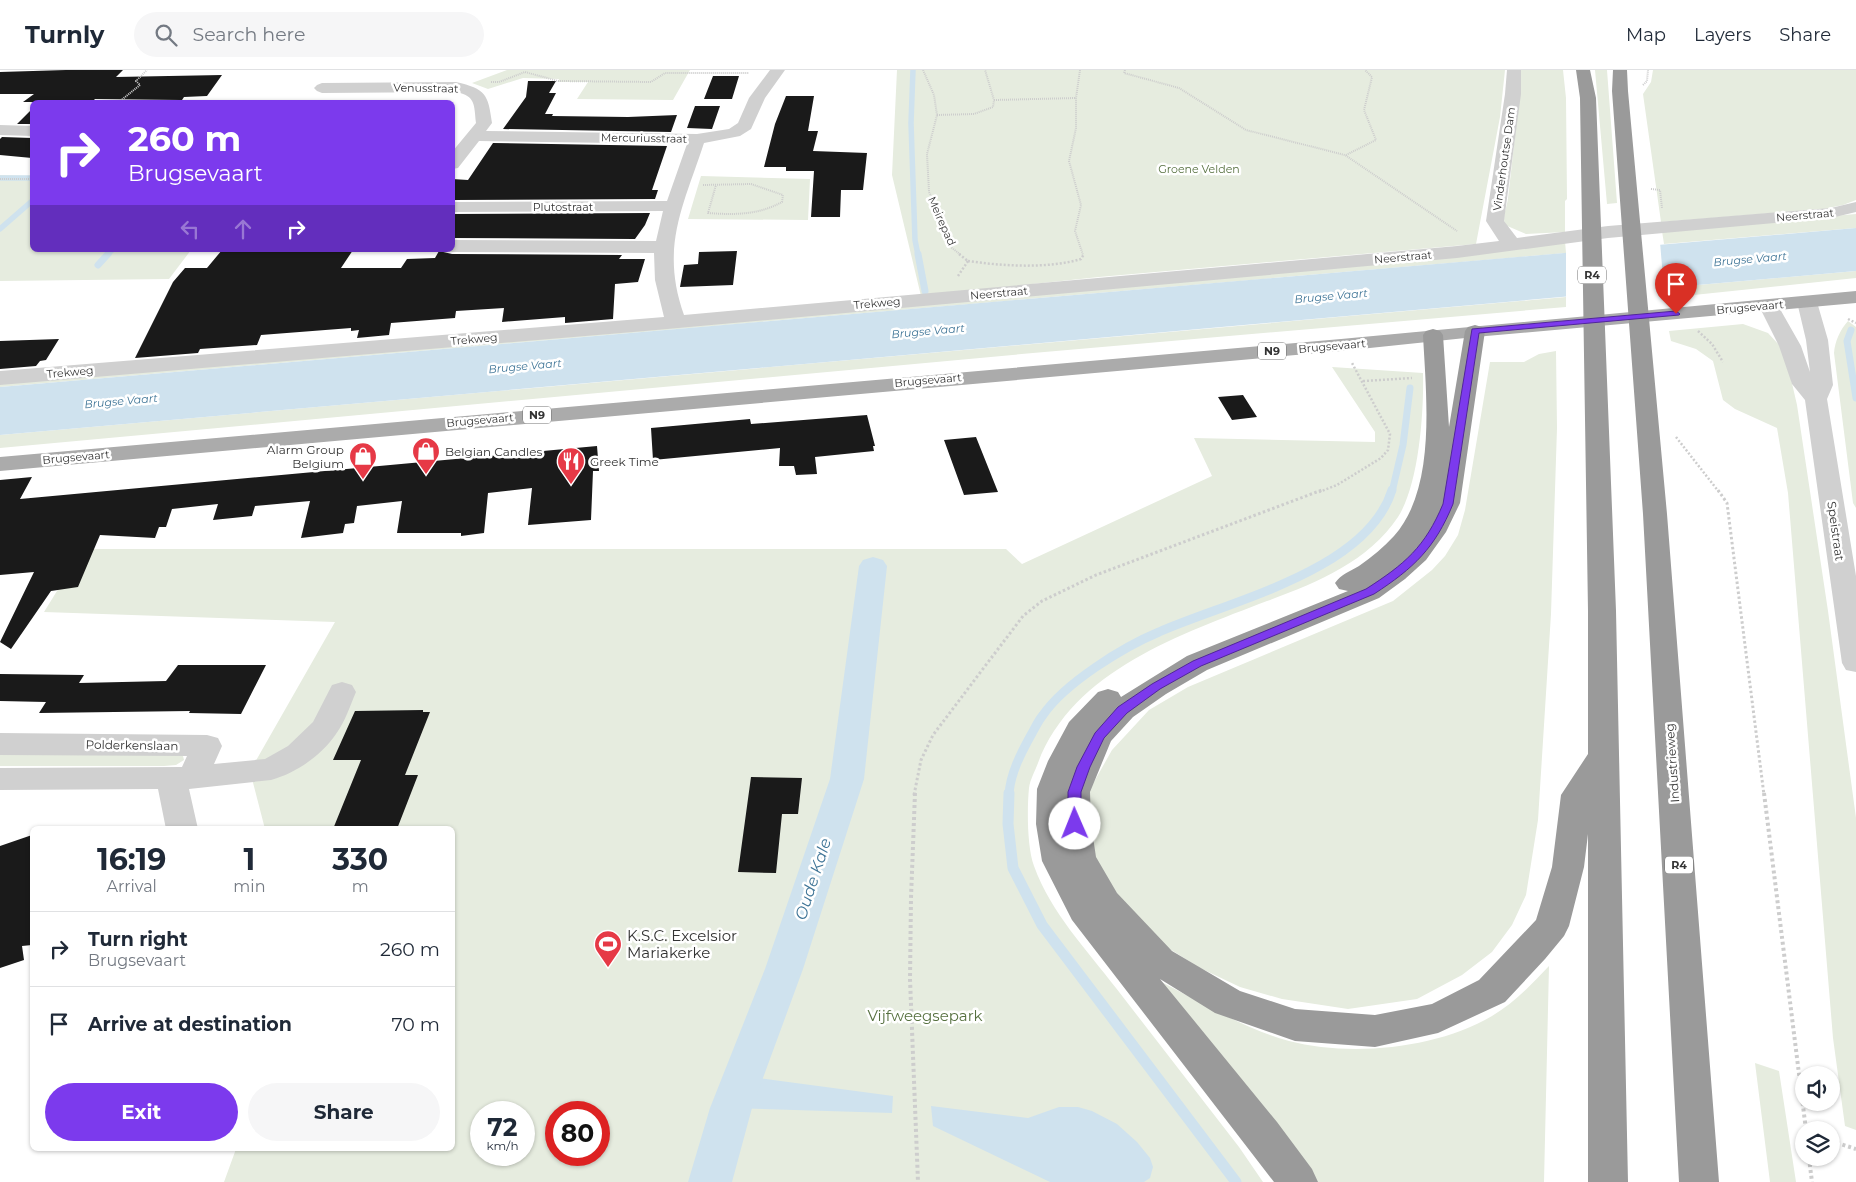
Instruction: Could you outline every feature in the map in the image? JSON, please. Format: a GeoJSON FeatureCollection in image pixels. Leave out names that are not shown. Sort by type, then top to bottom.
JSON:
{"type":"FeatureCollection","features":[{"type":"Feature","properties":{"kind":"highway","name":"R4"},"geometry":{"type":"LineString","coordinates":[[1583,70],[1588,98],[1602,612],[1608,1182]]}},
{"type":"Feature","properties":{"kind":"highway","name":"Industrieweg"},"geometry":{"type":"LineString","coordinates":[[1620,70],[1640,345],[1655,514],[1699,1182]]}},
{"type":"Feature","properties":{"kind":"highway"},"geometry":{"type":"LineString","coordinates":[[1475,331],[1448,504],[1439,527],[1417,557],[1396,575],[1370,592],[1197,663],[1156,687],[1123,710],[1099,736],[1074,792],[1075,824],[1080,858],[1105,902],[1160,961],[1228,1002],[1296,1024],[1376,1032],[1438,1018],[1492,990],[1533,950],[1552,926],[1568,867],[1577,795],[1603,756]]}},
{"type":"Feature","properties":{"kind":"highway"},"geometry":{"type":"LineString","coordinates":[[1298,1182],[1263,1135],[1084,910],[1058,861],[1052,824],[1053,789],[1063,761],[1080,728],[1106,700],[1141,676],[1184,652],[1321,598],[1362,576],[1396,549],[1417,523],[1423,509],[1435,460],[1436,376],[1433,335]]}},
{"type":"Feature","properties":{"kind":"main road","name":"Brugsevaart"},"geometry":{"type":"LineString","coordinates":[[0,464],[1341,345],[1475,331],[1856,297]]}},
{"type":"Feature","properties":{"kind":"street"},"geometry":{"type":"LineString","coordinates":[[311,100],[337,70]]}},
{"type":"Feature","properties":{"kind":"street","name":"Vinderhoutse Dam"},"geometry":{"type":"LineString","coordinates":[[1511,244],[1495,221],[1513,94],[1514,70]]}},
{"type":"Feature","properties":{"kind":"street","name":"Mercuriusstraat"},"geometry":{"type":"LineString","coordinates":[[476,136],[697,139],[734,133],[746,126],[757,98],[777,72]]}},
{"type":"Feature","properties":{"kind":"street","name":"Venusstraat"},"geometry":{"type":"LineString","coordinates":[[322,88],[456,87],[473,90],[480,97],[484,123],[476,136],[455,160]]}},
{"type":"Feature","properties":{"kind":"street"},"geometry":{"type":"LineString","coordinates":[[0,130],[30,131]]}},
{"type":"Feature","properties":{"kind":"street"},"geometry":{"type":"LineString","coordinates":[[676,322],[667,295],[663,265],[665,247],[673,206],[697,139]]}},
{"type":"Feature","properties":{"kind":"street","name":"Plutostraat"},"geometry":{"type":"LineString","coordinates":[[455,206],[673,206]]}},
{"type":"Feature","properties":{"kind":"street","name":"Neerstraat"},"geometry":{"type":"LineString","coordinates":[[948,297],[1457,252],[1608,232],[1831,213],[1856,207]]}},
{"type":"Feature","properties":{"kind":"street"},"geometry":{"type":"LineString","coordinates":[[455,246],[665,247]]}},
{"type":"Feature","properties":{"kind":"street","name":"Trekweg"},"geometry":{"type":"LineString","coordinates":[[0,378],[676,322],[948,297]]}},
{"type":"Feature","properties":{"kind":"street","name":"Speistraat"},"geometry":{"type":"LineString","coordinates":[[1807,302],[1817,340],[1822,384],[1816,399]]}},
{"type":"Feature","properties":{"kind":"street","name":"Speistraat"},"geometry":{"type":"LineString","coordinates":[[1770,306],[1790,346],[1803,384],[1816,399],[1845,518],[1856,663]]}},
{"type":"Feature","properties":{"kind":"street"},"geometry":{"type":"LineString","coordinates":[[0,779],[182,779],[271,769],[299,754],[325,728],[342,692]]}},
{"type":"Feature","properties":{"kind":"street","name":"Polderkenslaan"},"geometry":{"type":"LineString","coordinates":[[0,744],[207,746],[182,779]]}},
{"type":"Feature","properties":{"kind":"street"},"geometry":{"type":"LineString","coordinates":[[182,779],[182,826]]}},
{"type":"Feature","properties":{"kind":"path"},"geometry":{"type":"LineString","coordinates":[[121,100],[140,85],[136,81],[147,70]]}},
{"type":"Feature","properties":{"kind":"path"},"geometry":{"type":"LineString","coordinates":[[464,88],[480,82],[500,82],[530,70]]}},
{"type":"Feature","properties":{"kind":"path"},"geometry":{"type":"LineString","coordinates":[[923,70],[934,95],[937,115],[987,111],[993,106],[994,100],[985,70]]}},
{"type":"Feature","properties":{"kind":"path"},"geometry":{"type":"LineString","coordinates":[[994,100],[1076,98],[1080,70]]}},
{"type":"Feature","properties":{"kind":"path"},"geometry":{"type":"LineString","coordinates":[[1125,70],[1124,73],[1179,88],[1246,130],[1345,155],[1482,248]]}},
{"type":"Feature","properties":{"kind":"path"},"geometry":{"type":"LineString","coordinates":[[1345,155],[1376,140],[1364,110],[1372,77],[1365,70]]}},
{"type":"Feature","properties":{"kind":"path"},"geometry":{"type":"LineString","coordinates":[[1638,87],[1647,81],[1648,70]]}},
{"type":"Feature","properties":{"kind":"path"},"geometry":{"type":"LineString","coordinates":[[525,72],[558,81],[651,82],[665,73],[777,72]]}},
{"type":"Feature","properties":{"kind":"path","name":"Meirepad"},"geometry":{"type":"LineString","coordinates":[[937,115],[927,154],[929,192],[939,210],[952,248],[968,261],[1000,266],[1071,262],[1081,259],[1084,254],[1076,231],[1081,205],[1070,161],[1076,128],[1076,98]]}},
{"type":"Feature","properties":{"kind":"path"},"geometry":{"type":"LineString","coordinates":[[0,179],[30,179]]}},
{"type":"Feature","properties":{"kind":"path"},"geometry":{"type":"LineString","coordinates":[[682,185],[751,184],[783,195],[782,202],[758,214],[708,213],[716,185]]}},
{"type":"Feature","properties":{"kind":"path"},"geometry":{"type":"LineString","coordinates":[[1660,190],[1663,213]]}},
{"type":"Feature","properties":{"kind":"path"},"geometry":{"type":"LineString","coordinates":[[1676,314],[1705,337],[1723,362]]}},
{"type":"Feature","properties":{"kind":"path"},"geometry":{"type":"LineString","coordinates":[[918,1182],[912,1073],[909,924],[914,815],[918,773],[925,749],[938,725],[957,704],[1015,626],[1023,616],[1042,601],[1064,589],[1337,485],[1381,458],[1388,450],[1390,434],[1341,345]]}},
{"type":"Feature","properties":{"kind":"path"},"geometry":{"type":"LineString","coordinates":[[1362,381],[1412,378]]}},
{"type":"Feature","properties":{"kind":"path"},"geometry":{"type":"LineString","coordinates":[[1671,429],[1684,451],[1712,482],[1727,503],[1805,1121]]}},
{"type":"Feature","properties":{"kind":"path"},"geometry":{"type":"LineString","coordinates":[[1840,1144],[1856,1149]]}},
{"type":"Feature","properties":{"kind":"path"},"geometry":{"type":"LineString","coordinates":[[1810,1166],[1812,1182]]}},
{"type":"Feature","properties":{"kind":"green space"},"geometry":{"type":"Polygon","coordinates":[[[507,70],[690,70],[673,100],[577,99],[588,82],[558,82],[559,79],[523,78],[488,89],[472,83],[507,70]]]}},
{"type":"Feature","properties":{"kind":"green space","name":"Groene Velden"},"geometry":{"type":"Polygon","coordinates":[[[897,70],[1505,70],[1500,117],[1476,244],[1099,277],[921,296],[892,175],[897,70]]]}},
{"type":"Feature","properties":{"kind":"green space"},"geometry":{"type":"Polygon","coordinates":[[[1520,70],[1563,70],[1566,98],[1567,199],[1565,201],[1565,232],[1526,234],[1505,225],[1504,222],[1520,70]]]}},
{"type":"Feature","properties":{"kind":"green space"},"geometry":{"type":"Polygon","coordinates":[[[1595,70],[1607,70],[1617,203],[1607,204],[1595,70]]]}},
{"type":"Feature","properties":{"kind":"green space"},"geometry":{"type":"Polygon","coordinates":[[[1653,70],[1856,70],[1856,200],[1823,209],[1661,222],[1643,94],[1651,82],[1653,70]]]}},
{"type":"Feature","properties":{"kind":"green space"},"geometry":{"type":"Polygon","coordinates":[[[0,175],[30,176],[30,252],[189,252],[169,279],[0,281],[0,175]]]}},
{"type":"Feature","properties":{"kind":"green space"},"geometry":{"type":"Polygon","coordinates":[[[701,176],[810,179],[808,220],[688,219],[701,176]]]}},
{"type":"Feature","properties":{"kind":"green space"},"geometry":{"type":"Polygon","coordinates":[[[1856,214],[1856,228],[1664,244],[1662,231],[1856,214]]]}},
{"type":"Feature","properties":{"kind":"green space"},"geometry":{"type":"Polygon","coordinates":[[[1565,241],[1566,253],[0,387],[0,382],[1565,241]]]}},
{"type":"Feature","properties":{"kind":"green space"},"geometry":{"type":"Polygon","coordinates":[[[1856,271],[1856,278],[1665,298],[1664,288],[1856,271]]]}},
{"type":"Feature","properties":{"kind":"green space"},"geometry":{"type":"Polygon","coordinates":[[[1566,297],[1566,307],[1033,353],[0,448],[0,435],[1566,297]]]}},
{"type":"Feature","properties":{"kind":"green space"},"geometry":{"type":"Polygon","coordinates":[[[1848,321],[1856,327],[1856,508],[1853,503],[1834,353],[1838,336],[1848,321]]]}},
{"type":"Feature","properties":{"kind":"green space"},"geometry":{"type":"Polygon","coordinates":[[[1743,324],[1768,333],[1781,347],[1788,366],[1797,405],[1828,611],[1856,818],[1856,1130],[1845,1126],[1840,1089],[1840,1066],[1837,1066],[1833,1038],[1788,493],[1777,428],[1735,409],[1723,400],[1713,361],[1696,349],[1671,341],[1669,331],[1743,324]]]}},
{"type":"Feature","properties":{"kind":"green space"},"geometry":{"type":"Polygon","coordinates":[[[1556,351],[1557,428],[1551,614],[1538,820],[1526,895],[1512,925],[1492,952],[1462,975],[1417,999],[1348,1009],[1282,999],[1240,987],[1200,968],[1157,941],[1099,872],[1087,828],[1090,789],[1112,750],[1149,710],[1188,687],[1393,601],[1432,570],[1445,556],[1458,535],[1465,510],[1490,362],[1524,362],[1539,354],[1556,351]]]}},
{"type":"Feature","properties":{"kind":"green space","name":"Vijfweegsepark"},"geometry":{"type":"Polygon","coordinates":[[[1332,367],[1423,373],[1419,447],[1411,486],[1398,517],[1386,533],[1372,547],[1340,569],[1304,587],[1166,642],[1103,680],[1077,703],[1054,731],[1038,763],[1029,788],[1028,827],[1030,849],[1034,866],[1050,900],[1070,930],[1239,1147],[1263,1182],[224,1182],[235,1151],[455,1151],[455,826],[264,826],[250,771],[335,622],[44,612],[83,549],[1006,549],[1022,564],[1212,476],[1194,438],[1375,442],[1375,432],[1332,367]]]}},
{"type":"Feature","properties":{"kind":"green space"},"geometry":{"type":"Polygon","coordinates":[[[0,751],[182,752],[184,760],[176,765],[164,766],[0,766],[0,751]]]}},
{"type":"Feature","properties":{"kind":"green space"},"geometry":{"type":"Polygon","coordinates":[[[1549,966],[1544,1182],[1312,1182],[1154,978],[1220,1013],[1272,1036],[1313,1046],[1365,1049],[1419,1043],[1470,1027],[1492,1016],[1508,1005],[1549,966]]]}},
{"type":"Feature","properties":{"kind":"green space"},"geometry":{"type":"Polygon","coordinates":[[[1755,1063],[1779,1071],[1796,1182],[1770,1182],[1755,1063]]]}},
{"type":"Feature","properties":{"kind":"water","name":"Brugse Vaart"},"geometry":{"type":"Polygon","coordinates":[[[1856,228],[1856,271],[0,435],[0,387],[1856,228]]]}},
{"type":"Feature","properties":{"kind":"water"},"geometry":{"type":"Polygon","coordinates":[[[743,1076],[893,1096],[892,1113],[731,1108],[743,1076]]]}},
{"type":"Feature","properties":{"kind":"water"},"geometry":{"type":"Polygon","coordinates":[[[931,1106],[1028,1118],[1059,1107],[1078,1107],[1092,1111],[1117,1124],[1137,1142],[1150,1158],[1153,1167],[1150,1178],[1144,1182],[1050,1182],[933,1126],[931,1106]]]}},
{"type":"Feature","properties":{"kind":"pier"},"geometry":{"type":"Polygon","coordinates":[[[1660,242],[1664,290],[1566,299],[1566,250],[1660,242]]]}},
{"type":"Feature","properties":{"kind":"building"},"geometry":{"type":"Polygon","coordinates":[[[123,70],[116,77],[222,75],[207,96],[184,97],[182,100],[95,99],[30,100],[30,102],[23,102],[34,94],[0,94],[0,72],[123,70]]]}},
{"type":"Feature","properties":{"kind":"building"},"geometry":{"type":"Polygon","coordinates":[[[713,76],[739,76],[732,99],[704,99],[713,76]]]}},
{"type":"Feature","properties":{"kind":"building"},"geometry":{"type":"Polygon","coordinates":[[[528,81],[556,81],[549,93],[556,93],[545,114],[553,114],[552,116],[628,117],[677,115],[671,132],[503,129],[526,97],[528,81]]]}},
{"type":"Feature","properties":{"kind":"building"},"geometry":{"type":"Polygon","coordinates":[[[786,96],[814,96],[808,131],[818,131],[813,151],[867,153],[863,190],[841,190],[840,217],[811,217],[814,171],[786,171],[786,167],[764,167],[775,124],[786,96]]]}},
{"type":"Feature","properties":{"kind":"building"},"geometry":{"type":"Polygon","coordinates":[[[695,106],[720,106],[712,129],[687,128],[695,106]]]}},
{"type":"Feature","properties":{"kind":"building"},"geometry":{"type":"Polygon","coordinates":[[[30,111],[30,124],[17,124],[30,111]]]}},
{"type":"Feature","properties":{"kind":"building"},"geometry":{"type":"Polygon","coordinates":[[[2,137],[30,138],[30,158],[0,155],[0,139],[2,137]]]}},
{"type":"Feature","properties":{"kind":"building"},"geometry":{"type":"Polygon","coordinates":[[[493,143],[667,146],[652,190],[658,190],[655,199],[455,200],[455,179],[468,180],[493,143]]]}},
{"type":"Feature","properties":{"kind":"building"},"geometry":{"type":"Polygon","coordinates":[[[650,213],[645,225],[635,239],[455,238],[455,214],[650,213]]]}},
{"type":"Feature","properties":{"kind":"building"},"geometry":{"type":"Polygon","coordinates":[[[737,251],[733,285],[680,287],[684,265],[698,264],[699,252],[737,251]]]}},
{"type":"Feature","properties":{"kind":"building"},"geometry":{"type":"Polygon","coordinates":[[[220,252],[352,252],[341,268],[401,268],[407,259],[435,258],[438,252],[452,254],[622,255],[619,259],[645,259],[638,282],[615,284],[613,319],[565,323],[565,317],[502,322],[504,308],[456,311],[455,318],[391,323],[389,335],[357,338],[359,330],[351,331],[351,328],[261,335],[257,345],[200,349],[198,353],[135,358],[173,282],[185,268],[207,268],[220,252]]]}},
{"type":"Feature","properties":{"kind":"building"},"geometry":{"type":"Polygon","coordinates":[[[59,339],[46,360],[40,361],[36,366],[0,369],[0,341],[59,339]]]}},
{"type":"Feature","properties":{"kind":"building"},"geometry":{"type":"Polygon","coordinates":[[[1243,395],[1257,417],[1232,420],[1218,397],[1243,395]]]}},
{"type":"Feature","properties":{"kind":"building"},"geometry":{"type":"Polygon","coordinates":[[[867,415],[875,446],[873,446],[874,451],[815,457],[817,474],[796,475],[794,466],[779,466],[780,448],[653,460],[651,428],[750,419],[751,424],[867,415]]]}},
{"type":"Feature","properties":{"kind":"building"},"geometry":{"type":"Polygon","coordinates":[[[976,437],[998,492],[964,495],[944,440],[976,437]]]}},
{"type":"Feature","properties":{"kind":"building"},"geometry":{"type":"Polygon","coordinates":[[[597,446],[599,471],[593,471],[591,520],[528,525],[532,488],[488,493],[484,533],[461,536],[461,533],[397,533],[402,501],[357,506],[354,523],[345,524],[343,533],[301,538],[310,501],[255,506],[252,516],[213,520],[218,504],[172,509],[166,527],[159,527],[155,538],[100,535],[78,587],[51,591],[11,649],[0,642],[34,572],[0,575],[0,480],[32,477],[20,499],[597,446]]]}},
{"type":"Feature","properties":{"kind":"building"},"geometry":{"type":"Polygon","coordinates":[[[178,665],[266,665],[241,714],[189,713],[190,711],[39,713],[46,702],[0,701],[0,674],[84,675],[79,683],[166,681],[178,665]]]}},
{"type":"Feature","properties":{"kind":"building"},"geometry":{"type":"Polygon","coordinates":[[[423,710],[423,712],[430,712],[405,775],[418,775],[398,826],[334,826],[361,760],[333,760],[355,711],[423,710]]]}},
{"type":"Feature","properties":{"kind":"building"},"geometry":{"type":"Polygon","coordinates":[[[751,777],[802,778],[798,814],[782,814],[776,873],[738,872],[751,777]]]}},
{"type":"Feature","properties":{"kind":"building"},"geometry":{"type":"Polygon","coordinates":[[[30,836],[30,945],[22,946],[24,960],[0,968],[0,846],[30,836]]]}},
{"type":"Feature","properties":{"kind":"waterway"},"geometry":{"type":"LineString","coordinates":[[913,70],[911,123],[915,240],[918,255]]}},
{"type":"Feature","properties":{"kind":"waterway"},"geometry":{"type":"LineString","coordinates":[[0,178],[30,178]]}},
{"type":"Feature","properties":{"kind":"waterway"},"geometry":{"type":"LineString","coordinates":[[0,229],[30,203]]}},
{"type":"Feature","properties":{"kind":"waterway"},"geometry":{"type":"LineString","coordinates":[[98,265],[108,254]]}},
{"type":"Feature","properties":{"kind":"waterway"},"geometry":{"type":"LineString","coordinates":[[918,254],[925,291]]}},
{"type":"Feature","properties":{"kind":"waterway"},"geometry":{"type":"LineString","coordinates":[[1851,330],[1847,341],[1856,398]]}},
{"type":"Feature","properties":{"kind":"waterway"},"geometry":{"type":"LineString","coordinates":[[1392,492],[1403,445],[1410,388]]}},
{"type":"Feature","properties":{"kind":"waterway"},"geometry":{"type":"LineString","coordinates":[[1009,795],[1011,779],[1023,749],[1041,717],[1065,691],[1080,679],[1112,656],[1159,632],[1257,595],[1292,580],[1326,562],[1355,542],[1378,518],[1392,490]]}},
{"type":"Feature","properties":{"kind":"waterway","name":"Oude Kale"},"geometry":{"type":"LineString","coordinates":[[710,1182],[731,1108],[784,969],[847,779],[873,566]]}},
{"type":"Feature","properties":{"kind":"waterway"},"geometry":{"type":"LineString","coordinates":[[1009,793],[1008,824],[1013,868],[1042,925],[1236,1182]]}},
{"type":"Feature","properties":{"kind":"place","name":"Belgian Candles"},"geometry":{"type":"Point","coordinates":[426,475]}},
{"type":"Feature","properties":{"kind":"place","name":"Alarm Group Belgium"},"geometry":{"type":"Point","coordinates":[363,480]}},
{"type":"Feature","properties":{"kind":"place","name":"Greek Time"},"geometry":{"type":"Point","coordinates":[571,485]}},
{"type":"Feature","properties":{"kind":"place","name":"K.S.C. Excelsior Mariakerke"},"geometry":{"type":"Point","coordinates":[608,968]}},
{"type":"Feature","properties":{"kind":"route"},"geometry":{"type":"LineString","coordinates":[[1075,824],[1074,792],[1084,767],[1099,736],[1123,710],[1156,687],[1197,663],[1370,592],[1396,575],[1417,557],[1439,527],[1448,504],[1454,454],[1465,406],[1475,331],[1676,314]]}}]}
